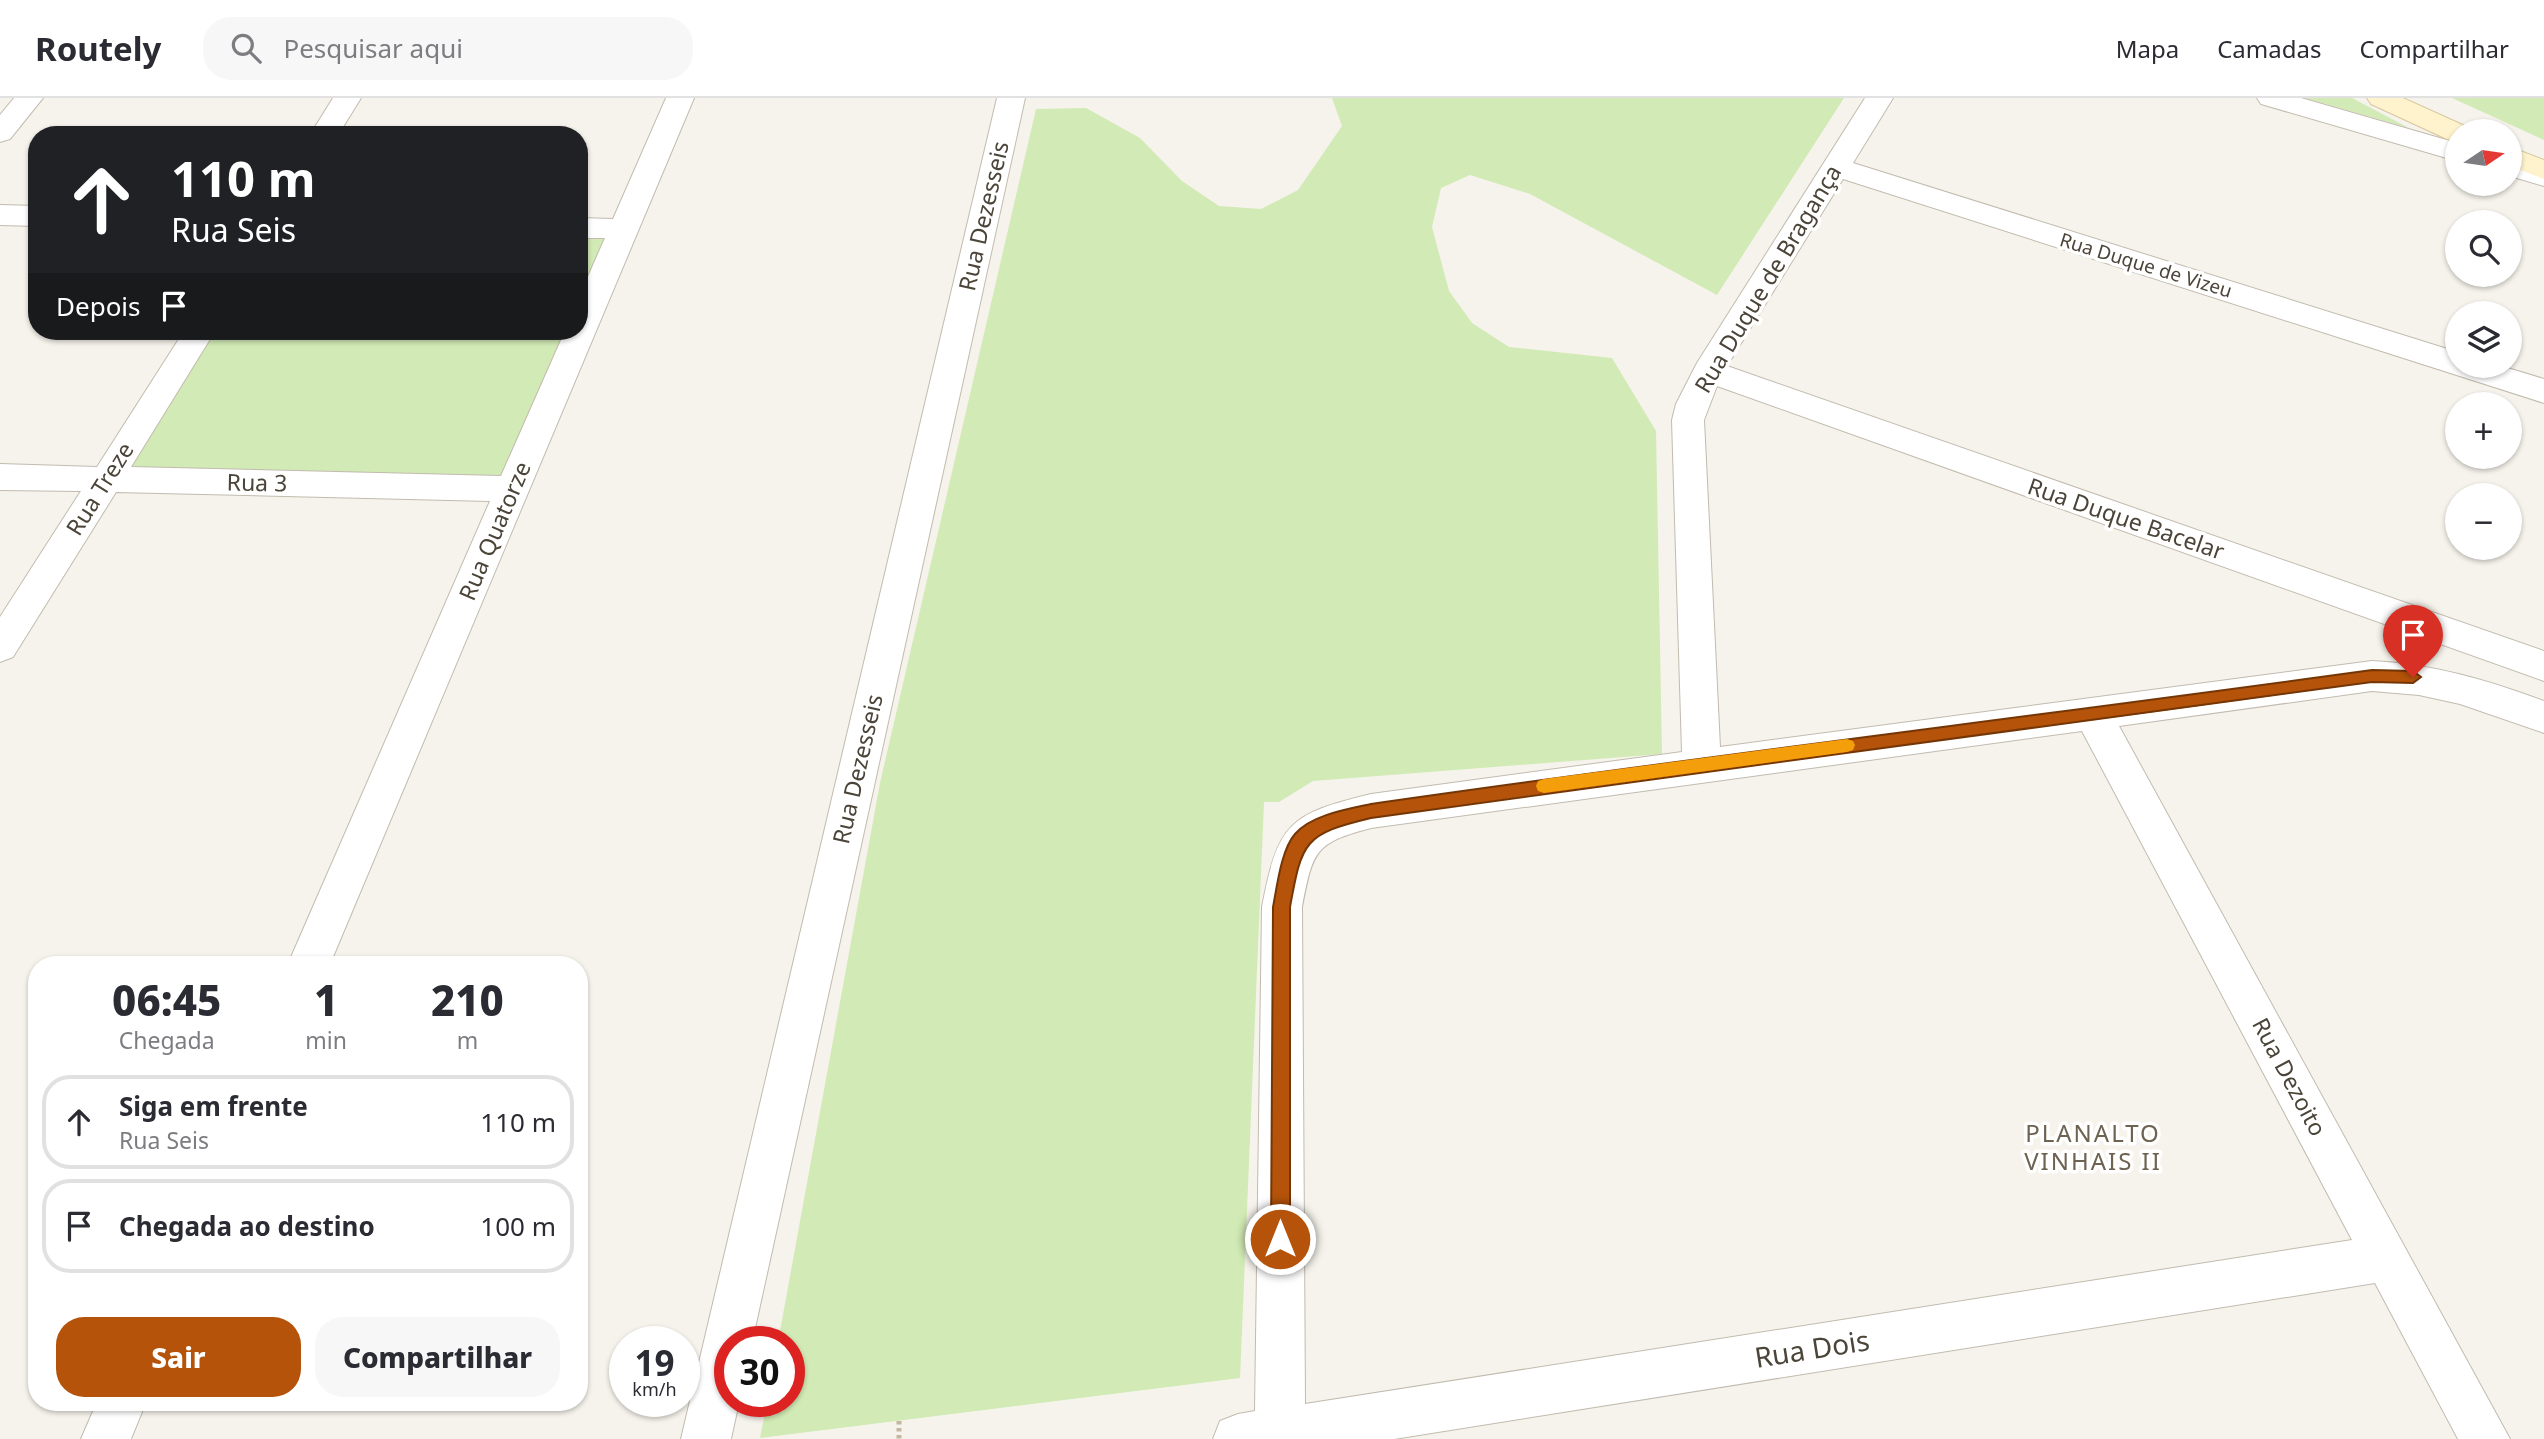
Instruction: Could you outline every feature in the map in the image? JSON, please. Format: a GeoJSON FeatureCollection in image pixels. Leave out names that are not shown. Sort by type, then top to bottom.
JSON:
{"type":"FeatureCollection","features":[{"type":"Feature","properties":{"kind":"main road"},"geometry":{"type":"LineString","coordinates":[[2381,98],[2445,127]]}},
{"type":"Feature","properties":{"kind":"main road"},"geometry":{"type":"LineString","coordinates":[[2522,161],[2544,170]]}},
{"type":"Feature","properties":{"kind":"street"},"geometry":{"type":"LineString","coordinates":[[0,134],[29,98]]}},
{"type":"Feature","properties":{"kind":"street"},"geometry":{"type":"LineString","coordinates":[[330,126],[347,98]]}},
{"type":"Feature","properties":{"kind":"street","name":"Rua Quatorze"},"geometry":{"type":"LineString","coordinates":[[588,315],[680,98]]}},
{"type":"Feature","properties":{"kind":"street","name":"Rua Dezesseis"},"geometry":{"type":"LineString","coordinates":[[706,1439],[1011,98]]}},
{"type":"Feature","properties":{"kind":"street","name":"Rua Duque de Bragança"},"geometry":{"type":"LineString","coordinates":[[1702,763],[1688,420],[1692,404],[1708,372],[1879,98]]}},
{"type":"Feature","properties":{"kind":"street"},"geometry":{"type":"LineString","coordinates":[[2270,98],[2445,149]]}},
{"type":"Feature","properties":{"kind":"street","name":"Rua Duque de Vizeu"},"geometry":{"type":"LineString","coordinates":[[1836,167],[2445,359]]}},
{"type":"Feature","properties":{"kind":"street"},"geometry":{"type":"LineString","coordinates":[[2522,171],[2544,177]]}},
{"type":"Feature","properties":{"kind":"street"},"geometry":{"type":"LineString","coordinates":[[0,215],[28,216]]}},
{"type":"Feature","properties":{"kind":"street"},"geometry":{"type":"LineString","coordinates":[[588,228],[625,229]]}},
{"type":"Feature","properties":{"kind":"street","name":"Rua Treze"},"geometry":{"type":"LineString","coordinates":[[0,647],[194,340]]}},
{"type":"Feature","properties":{"kind":"street","name":"Rua Quatorze"},"geometry":{"type":"LineString","coordinates":[[312,956],[577,340]]}},
{"type":"Feature","properties":{"kind":"street","name":"Rua Duque Bacelar"},"geometry":{"type":"LineString","coordinates":[[1708,372],[2544,666]]}},
{"type":"Feature","properties":{"kind":"street"},"geometry":{"type":"LineString","coordinates":[[2503,378],[2544,391]]}},
{"type":"Feature","properties":{"kind":"street","name":"Rua 3"},"geometry":{"type":"LineString","coordinates":[[0,477],[513,489]]}},
{"type":"Feature","properties":{"kind":"street"},"geometry":{"type":"LineString","coordinates":[[1266,1437],[1282,907],[1289,869],[1301,839],[1330,821],[1371,811],[1702,763],[2093,715],[2372,676],[2413,677],[2465,688],[2544,717]]}},
{"type":"Feature","properties":{"kind":"street","name":"Rua Dezoito"},"geometry":{"type":"LineString","coordinates":[[2093,715],[2484,1439]]}},
{"type":"Feature","properties":{"kind":"street","name":"Rua Dois"},"geometry":{"type":"LineString","coordinates":[[1266,1437],[2387,1258]]}},
{"type":"Feature","properties":{"kind":"street"},"geometry":{"type":"LineString","coordinates":[[106,1439],[118,1411]]}},
{"type":"Feature","properties":{"kind":"path"},"geometry":{"type":"LineString","coordinates":[[899,1421],[899,1439]]}},
{"type":"Feature","properties":{"kind":"green space"},"geometry":{"type":"Polygon","coordinates":[[[1332,98],[1844,98],[1717,295],[1530,194],[1470,175],[1441,188],[1432,227],[1449,291],[1472,323],[1509,347],[1612,358],[1656,431],[1662,754],[1313,781],[1279,802],[1264,802],[1240,1378],[760,1438],[764,1417],[805,1417],[805,1326],[781,1326],[880,783],[1036,109],[1086,108],[1140,138],[1182,181],[1219,206],[1261,209],[1298,190],[1342,126],[1332,98]]]}},
{"type":"Feature","properties":{"kind":"green space"},"geometry":{"type":"Polygon","coordinates":[[[2305,98],[2352,98],[2409,128],[2305,98]]]}},
{"type":"Feature","properties":{"kind":"green space"},"geometry":{"type":"Polygon","coordinates":[[[2452,98],[2544,98],[2544,140],[2522,130],[2522,119],[2498,119],[2452,98]]]}},
{"type":"Feature","properties":{"kind":"green space"},"geometry":{"type":"Polygon","coordinates":[[[588,228],[625,229],[588,315],[588,228]]]}},
{"type":"Feature","properties":{"kind":"green space"},"geometry":{"type":"Polygon","coordinates":[[[194,340],[577,340],[513,489],[106,479],[194,340]]]}},
{"type":"Feature","properties":{"kind":"slow traffic"},"geometry":{"type":"LineString","coordinates":[[1544,786],[1847,745]]}},
{"type":"Feature","properties":{"kind":"district","name":"PLANALTO VINHAIS II"},"geometry":{"type":"Point","coordinates":[2093,1148]}},
{"type":"Feature","properties":{"kind":"route"},"geometry":{"type":"LineString","coordinates":[[1280,1239],[1282,907],[1289,869],[1301,839],[1330,821],[1371,811],[1702,763],[2093,715],[2372,676],[2413,677]]}}]}
